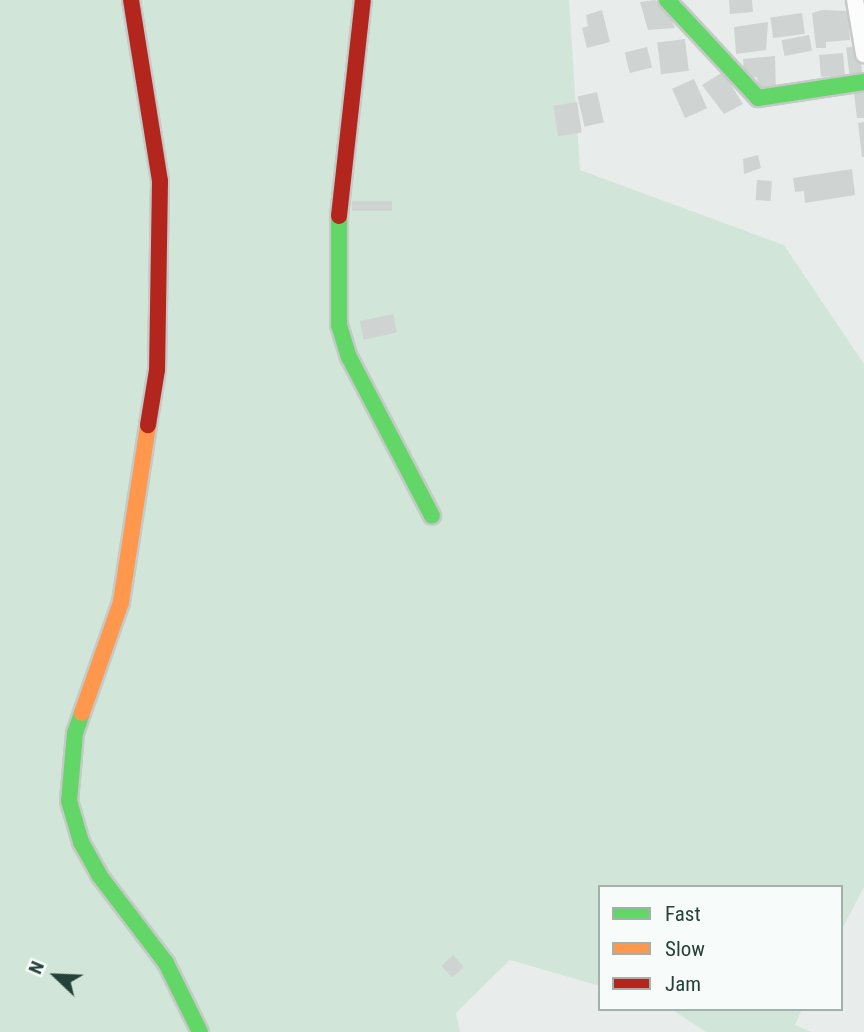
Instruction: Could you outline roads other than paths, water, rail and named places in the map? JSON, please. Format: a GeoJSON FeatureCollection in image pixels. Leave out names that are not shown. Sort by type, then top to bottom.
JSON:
{"type":"FeatureCollection","features":[{"type":"Feature","properties":{"kind":"street"},"geometry":{"type":"LineString","coordinates":[[131,0],[160,181],[157,370],[121,602],[75,733],[69,801],[81,842],[99,875],[166,963],[200,1032]]}},
{"type":"Feature","properties":{"kind":"street"},"geometry":{"type":"LineString","coordinates":[[363,0],[338,237],[340,325],[349,357],[432,516]]}},
{"type":"Feature","properties":{"kind":"street"},"geometry":{"type":"LineString","coordinates":[[667,0],[758,98],[864,82]]}},
{"type":"Feature","properties":{"kind":"street"},"geometry":{"type":"LineString","coordinates":[[855,0],[864,54]]}}]}
